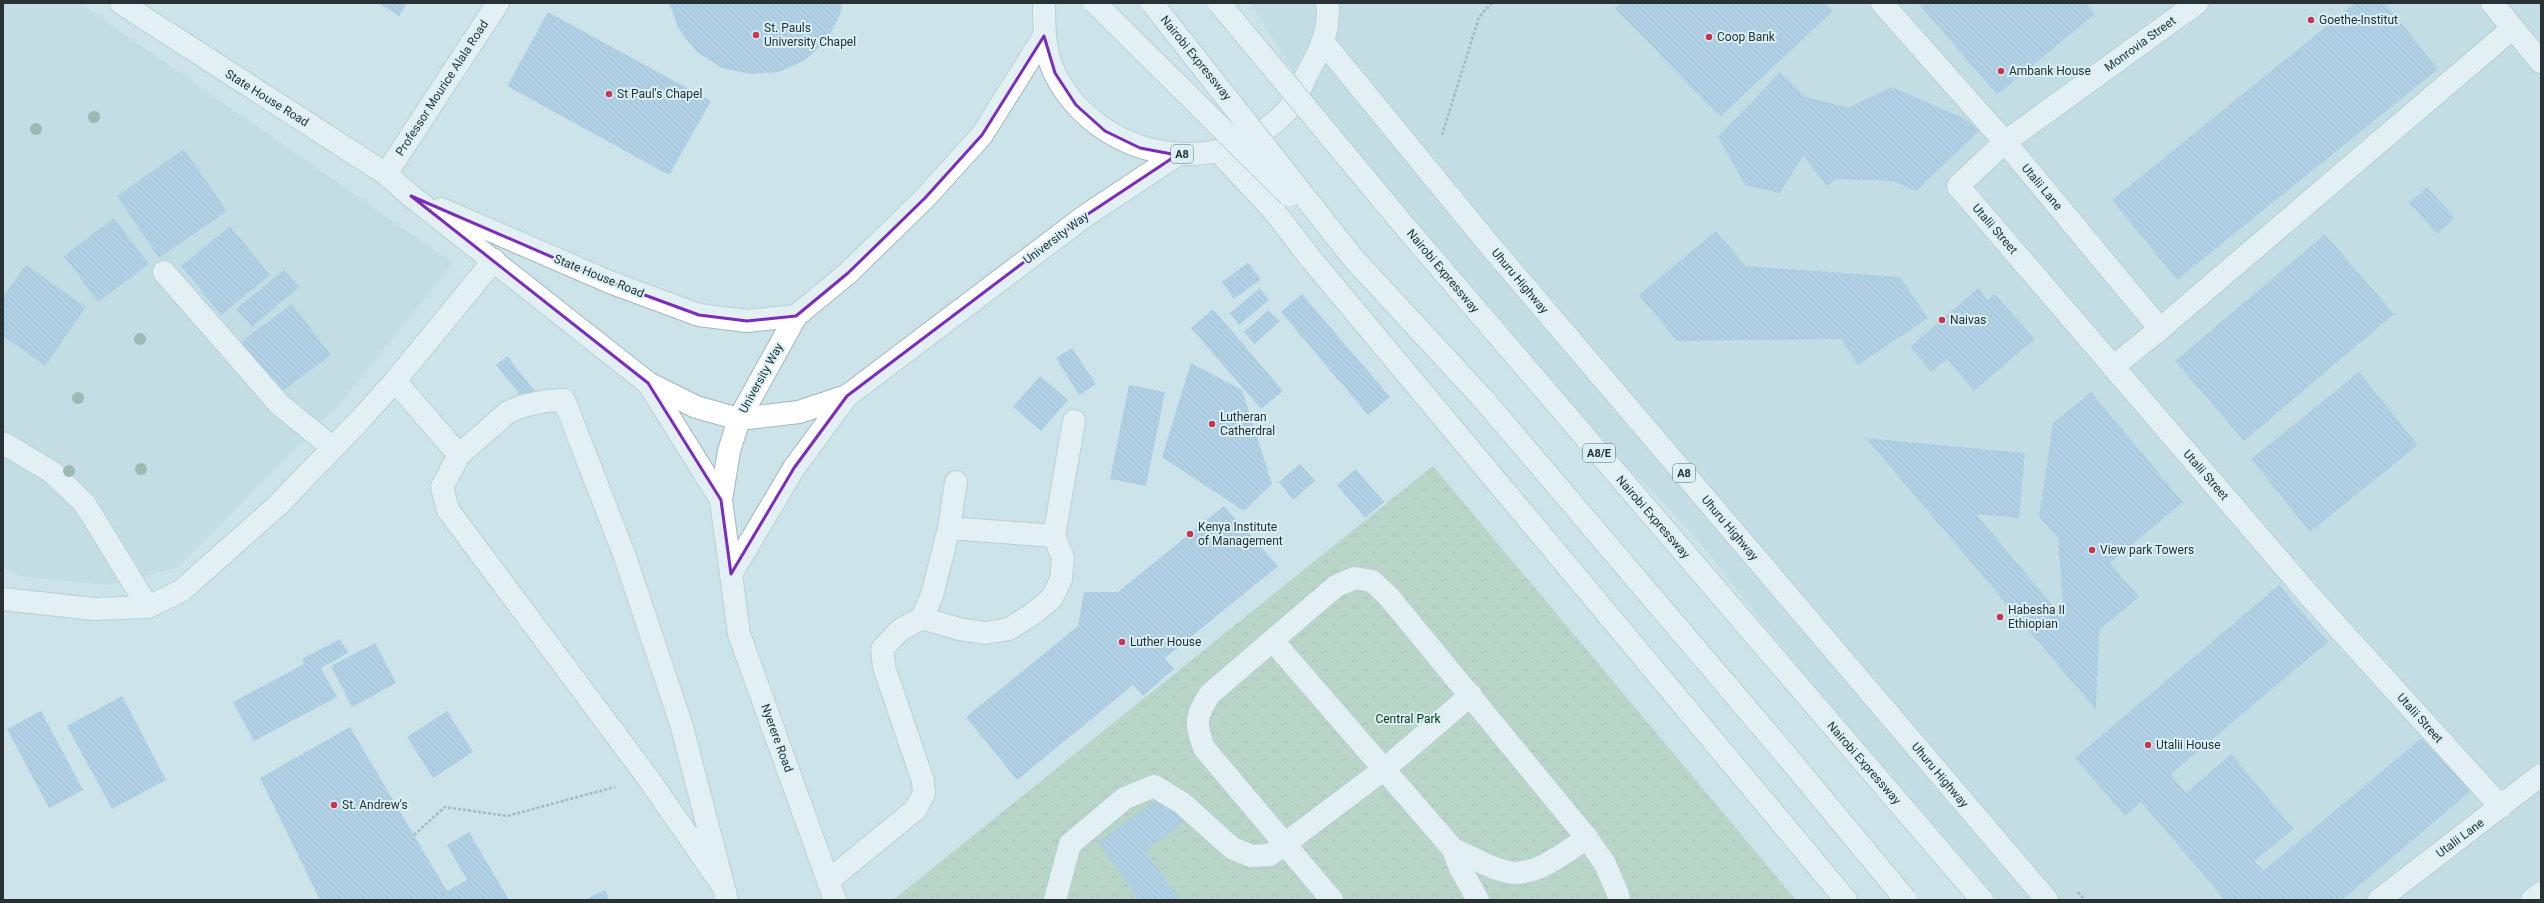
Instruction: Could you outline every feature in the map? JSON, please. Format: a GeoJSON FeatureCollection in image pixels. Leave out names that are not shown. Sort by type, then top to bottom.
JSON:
{"type":"FeatureCollection","features":[{"type":"Feature","properties":{"kind":"main road","name":"State House Road"},"geometry":{"type":"LineString","coordinates":[[121,3],[386,174],[411,196],[648,383],[696,407],[739,419]]}},
{"type":"Feature","properties":{"kind":"main road","name":"Professor Mourice Alala Road"},"geometry":{"type":"LineString","coordinates":[[386,174],[498,3]]}},
{"type":"Feature","properties":{"kind":"main road","name":"A8"},"geometry":{"type":"LineString","coordinates":[[1044,3],[1044,36],[1055,73],[1076,105],[1105,131],[1140,148],[1177,154],[1218,150],[1255,136],[1287,111],[1324,43],[1328,4]]}},
{"type":"Feature","properties":{"kind":"main road"},"geometry":{"type":"LineString","coordinates":[[1095,3],[1353,258]]}},
{"type":"Feature","properties":{"kind":"main road","name":"Nairobi Expressway"},"geometry":{"type":"LineString","coordinates":[[1152,3],[1353,258],[1485,401],[1775,742],[1906,900]]}},
{"type":"Feature","properties":{"kind":"main road","name":"Nairobi Expressway"},"geometry":{"type":"LineString","coordinates":[[1219,3],[1412,235],[1982,900]]}},
{"type":"Feature","properties":{"kind":"main road","name":"Utalii Lane"},"geometry":{"type":"LineString","coordinates":[[1882,3],[2005,142],[2160,329]]}},
{"type":"Feature","properties":{"kind":"main road","name":"Monrovia Street"},"geometry":{"type":"LineString","coordinates":[[2005,142],[2197,3]]}},
{"type":"Feature","properties":{"kind":"main road"},"geometry":{"type":"LineString","coordinates":[[2492,3],[2541,62]]}},
{"type":"Feature","properties":{"kind":"main road"},"geometry":{"type":"LineString","coordinates":[[2113,367],[2160,329],[2513,28]]}},
{"type":"Feature","properties":{"kind":"main road","name":"University Way"},"geometry":{"type":"LineString","coordinates":[[739,419],[796,316],[848,272],[926,198],[982,135],[1044,36]]}},
{"type":"Feature","properties":{"kind":"main road","name":"Uhuru Highway"},"geometry":{"type":"LineString","coordinates":[[1324,43],[1482,236],[2047,900]]}},
{"type":"Feature","properties":{"kind":"main road","name":"Utalii Street"},"geometry":{"type":"LineString","coordinates":[[2005,142],[1958,186],[2316,603],[2501,807]]}},
{"type":"Feature","properties":{"kind":"main road"},"geometry":{"type":"LineString","coordinates":[[1218,150],[1274,211],[1321,272],[1846,900]]}},
{"type":"Feature","properties":{"kind":"main road","name":"University Way"},"geometry":{"type":"LineString","coordinates":[[739,419],[799,412],[847,396],[1085,216],[1177,154]]}},
{"type":"Feature","properties":{"kind":"main road","name":"State House Road"},"geometry":{"type":"LineString","coordinates":[[411,196],[612,283],[699,315],[747,321],[796,316]]}},
{"type":"Feature","properties":{"kind":"main road"},"geometry":{"type":"LineString","coordinates":[[3,599],[94,609],[148,607],[180,591],[223,555],[279,504],[334,448],[395,381],[494,260]]}},
{"type":"Feature","properties":{"kind":"main road"},"geometry":{"type":"LineString","coordinates":[[164,272],[279,404],[334,448]]}},
{"type":"Feature","properties":{"kind":"main road"},"geometry":{"type":"LineString","coordinates":[[395,381],[459,455]]}},
{"type":"Feature","properties":{"kind":"main road"},"geometry":{"type":"LineString","coordinates":[[648,383],[721,500]]}},
{"type":"Feature","properties":{"kind":"main road"},"geometry":{"type":"LineString","coordinates":[[731,574],[794,468],[847,396]]}},
{"type":"Feature","properties":{"kind":"main road"},"geometry":{"type":"LineString","coordinates":[[546,400],[564,400],[624,554],[682,726],[725,893],[648,778],[448,510],[442,487],[459,455],[508,412],[523,406],[546,400]]}},
{"type":"Feature","properties":{"kind":"main road","name":"Nyerere Road"},"geometry":{"type":"LineString","coordinates":[[739,419],[729,451],[721,500],[739,634],[832,890]]}},
{"type":"Feature","properties":{"kind":"main road"},"geometry":{"type":"LineString","coordinates":[[922,618],[959,629],[985,633],[1009,629],[1034,613],[1052,598],[1061,579],[1063,558],[1054,536],[1074,421]]}},
{"type":"Feature","properties":{"kind":"main road"},"geometry":{"type":"LineString","coordinates":[[3,443],[52,472],[85,504],[148,607]]}},
{"type":"Feature","properties":{"kind":"main road"},"geometry":{"type":"LineString","coordinates":[[832,890],[916,809],[924,793],[923,781],[884,667],[882,649],[900,630],[922,618],[932,595],[949,528],[956,482]]}},
{"type":"Feature","properties":{"kind":"main road"},"geometry":{"type":"LineString","coordinates":[[949,528],[1054,536]]}},
{"type":"Feature","properties":{"kind":"main road"},"geometry":{"type":"LineString","coordinates":[[1332,900],[1204,748],[1197,729],[1199,710],[1210,694],[1336,586],[1355,578],[1372,582],[1389,597],[1471,695],[1587,838],[1605,864],[1618,894],[1619,900]]}},
{"type":"Feature","properties":{"kind":"main road"},"geometry":{"type":"LineString","coordinates":[[1273,641],[1383,770],[1453,849],[1460,868],[1478,900]]}},
{"type":"Feature","properties":{"kind":"main road"},"geometry":{"type":"LineString","coordinates":[[1054,900],[1070,844],[1125,798],[1154,786],[1182,803],[1232,848],[1251,856],[1270,855],[1383,770],[1471,695]]}},
{"type":"Feature","properties":{"kind":"main road","name":"Utalii Lane"},"geometry":{"type":"LineString","coordinates":[[2379,900],[2541,775]]}},
{"type":"Feature","properties":{"kind":"main road"},"geometry":{"type":"LineString","coordinates":[[1453,849],[1505,872],[1526,871],[1544,864],[1587,838]]}},
{"type":"Feature","properties":{"kind":"main road"},"geometry":{"type":"LineString","coordinates":[[2532,900],[2541,893]]}},
{"type":"Feature","properties":{"kind":"path"},"geometry":{"type":"LineString","coordinates":[[1441,137],[1479,16],[1492,3]]}},
{"type":"Feature","properties":{"kind":"path"},"geometry":{"type":"LineString","coordinates":[[414,835],[445,807],[507,816],[648,778]]}},
{"type":"Feature","properties":{"kind":"path"},"geometry":{"type":"LineString","coordinates":[[2075,888],[2085,900]]}},
{"type":"Feature","properties":{"kind":"highlighted area"},"geometry":{"type":"Polygon","coordinates":[[[1044,36],[1055,73],[1076,105],[1105,131],[1140,148],[1177,155],[1085,216],[847,396],[794,468],[731,574],[721,500],[648,383],[411,196],[612,283],[699,315],[747,321],[796,316],[848,273],[925,198],[982,135],[1044,36]]]}},
{"type":"Feature","properties":{"kind":"shaded area"},"geometry":{"type":"Polygon","coordinates":[[[3,3],[80,3],[453,263],[339,405],[177,568],[108,585],[18,576],[3,567],[3,3]]]}},
{"type":"Feature","properties":{"kind":"shaded area"},"geometry":{"type":"Polygon","coordinates":[[[1251,3],[2541,3],[2541,900],[1979,900],[1694,535],[1377,210],[1251,3]]]}},
{"type":"Feature","properties":{"kind":"green space","name":"Central Park"},"geometry":{"type":"Polygon","coordinates":[[[1433,466],[1796,900],[893,900],[1433,466]]]}},
{"type":"Feature","properties":{"kind":"building"},"geometry":{"type":"Polygon","coordinates":[[[379,3],[407,3],[399,16],[379,3]]]}},
{"type":"Feature","properties":{"kind":"building","name":"St. Pauls University Chapel"},"geometry":{"type":"Polygon","coordinates":[[[669,3],[842,3],[840,15],[827,40],[805,60],[779,72],[750,74],[722,68],[697,52],[679,30],[669,3]]]}},
{"type":"Feature","properties":{"kind":"building"},"geometry":{"type":"Polygon","coordinates":[[[1621,3],[1825,3],[1833,11],[1720,117],[1615,8],[1621,3]]]}},
{"type":"Feature","properties":{"kind":"building","name":"Ambank House"},"geometry":{"type":"Polygon","coordinates":[[[1918,3],[2086,3],[2095,14],[1997,95],[1918,3]]]}},
{"type":"Feature","properties":{"kind":"building"},"geometry":{"type":"Polygon","coordinates":[[[2355,3],[2385,3],[2438,69],[2177,280],[2112,200],[2355,3]]]}},
{"type":"Feature","properties":{"kind":"building","name":"St Paul's Chapel"},"geometry":{"type":"Polygon","coordinates":[[[548,12],[711,101],[669,175],[507,86],[548,12]]]}},
{"type":"Feature","properties":{"kind":"building"},"geometry":{"type":"Polygon","coordinates":[[[1780,72],[1804,96],[1848,108],[1892,87],[1966,119],[1979,131],[1916,191],[1893,181],[1837,179],[1827,186],[1803,156],[1780,193],[1745,185],[1718,137],[1780,72]]]}},
{"type":"Feature","properties":{"kind":"building"},"geometry":{"type":"Polygon","coordinates":[[[184,149],[227,211],[159,258],[117,196],[184,149]]]}},
{"type":"Feature","properties":{"kind":"building"},"geometry":{"type":"Polygon","coordinates":[[[2427,187],[2455,218],[2437,234],[2409,203],[2427,187]]]}},
{"type":"Feature","properties":{"kind":"building"},"geometry":{"type":"Polygon","coordinates":[[[114,218],[149,264],[98,302],[64,256],[114,218]]]}},
{"type":"Feature","properties":{"kind":"building"},"geometry":{"type":"Polygon","coordinates":[[[230,226],[270,275],[221,315],[181,266],[230,226]]]}},
{"type":"Feature","properties":{"kind":"building"},"geometry":{"type":"Polygon","coordinates":[[[1716,231],[1746,266],[1900,277],[1928,318],[1858,365],[1841,339],[1677,341],[1639,295],[1716,231]]]}},
{"type":"Feature","properties":{"kind":"building"},"geometry":{"type":"Polygon","coordinates":[[[2325,234],[2394,314],[2244,441],[2175,361],[2325,234]]]}},
{"type":"Feature","properties":{"kind":"building"},"geometry":{"type":"Polygon","coordinates":[[[1248,263],[1261,279],[1234,299],[1222,282],[1248,263]]]}},
{"type":"Feature","properties":{"kind":"building"},"geometry":{"type":"Polygon","coordinates":[[[26,265],[86,307],[45,366],[3,336],[3,297],[26,265]]]}},
{"type":"Feature","properties":{"kind":"building"},"geometry":{"type":"Polygon","coordinates":[[[284,270],[299,287],[252,327],[236,309],[284,270]]]}},
{"type":"Feature","properties":{"kind":"building"},"geometry":{"type":"Polygon","coordinates":[[[1260,288],[1269,300],[1239,325],[1230,313],[1260,288]]]}},
{"type":"Feature","properties":{"kind":"building"},"geometry":{"type":"Polygon","coordinates":[[[1978,288],[1988,300],[1995,294],[2035,339],[1974,391],[1947,359],[1931,372],[1910,347],[1978,288]]]}},
{"type":"Feature","properties":{"kind":"building"},"geometry":{"type":"Polygon","coordinates":[[[1302,294],[1390,397],[1368,415],[1281,312],[1302,294]]]}},
{"type":"Feature","properties":{"kind":"building"},"geometry":{"type":"Polygon","coordinates":[[[292,304],[331,355],[277,395],[239,343],[292,304]]]}},
{"type":"Feature","properties":{"kind":"building"},"geometry":{"type":"Polygon","coordinates":[[[1213,309],[1283,391],[1261,409],[1191,328],[1213,309]]]}},
{"type":"Feature","properties":{"kind":"building"},"geometry":{"type":"Polygon","coordinates":[[[1268,310],[1280,321],[1255,344],[1244,332],[1268,310]]]}},
{"type":"Feature","properties":{"kind":"building"},"geometry":{"type":"Polygon","coordinates":[[[1072,348],[1096,384],[1079,395],[1056,358],[1072,348]]]}},
{"type":"Feature","properties":{"kind":"building"},"geometry":{"type":"Polygon","coordinates":[[[507,356],[536,393],[525,401],[496,365],[507,356]]]}},
{"type":"Feature","properties":{"kind":"building","name":"Lutheran Catherdral"},"geometry":{"type":"Polygon","coordinates":[[[1191,363],[1242,390],[1272,484],[1244,511],[1162,457],[1191,363]]]}},
{"type":"Feature","properties":{"kind":"building"},"geometry":{"type":"Polygon","coordinates":[[[2359,372],[2418,445],[2310,532],[2251,459],[2359,372]]]}},
{"type":"Feature","properties":{"kind":"building"},"geometry":{"type":"Polygon","coordinates":[[[1040,376],[1068,400],[1041,431],[1013,407],[1040,376]]]}},
{"type":"Feature","properties":{"kind":"building"},"geometry":{"type":"Polygon","coordinates":[[[1129,385],[1165,392],[1146,486],[1110,479],[1129,385]]]}},
{"type":"Feature","properties":{"kind":"building","name":"View park Towers"},"geometry":{"type":"Polygon","coordinates":[[[2091,392],[2183,502],[2110,563],[2139,597],[2099,630],[2096,710],[1866,438],[2025,453],[2019,518],[1976,514],[2064,619],[2058,538],[2039,517],[2053,423],[2091,392]]]}},
{"type":"Feature","properties":{"kind":"building"},"geometry":{"type":"Polygon","coordinates":[[[1300,464],[1315,481],[1293,500],[1279,482],[1300,464]]]}},
{"type":"Feature","properties":{"kind":"building"},"geometry":{"type":"Polygon","coordinates":[[[1356,469],[1384,502],[1365,518],[1337,485],[1356,469]]]}},
{"type":"Feature","properties":{"kind":"building","name":"Luther House"},"geometry":{"type":"Polygon","coordinates":[[[1224,506],[1278,566],[1165,658],[1174,669],[1143,696],[1133,685],[1017,780],[966,717],[1078,626],[1084,592],[1118,592],[1224,506]]]}},
{"type":"Feature","properties":{"kind":"building","name":"Utalii House"},"geometry":{"type":"Polygon","coordinates":[[[2279,585],[2328,642],[2171,774],[2186,793],[2231,754],[2294,829],[2254,861],[2263,871],[2425,735],[2472,790],[2342,900],[2225,900],[2141,802],[2125,816],[2075,758],[2279,585]]]}},
{"type":"Feature","properties":{"kind":"building"},"geometry":{"type":"Polygon","coordinates":[[[340,639],[348,653],[321,668],[337,697],[254,741],[233,702],[304,664],[302,659],[340,639]]]}},
{"type":"Feature","properties":{"kind":"building"},"geometry":{"type":"Polygon","coordinates":[[[375,643],[396,683],[352,707],[331,666],[375,643]]]}},
{"type":"Feature","properties":{"kind":"building"},"geometry":{"type":"Polygon","coordinates":[[[122,696],[166,780],[112,809],[67,726],[122,696]]]}},
{"type":"Feature","properties":{"kind":"building"},"geometry":{"type":"Polygon","coordinates":[[[41,711],[83,790],[49,808],[7,729],[41,711]]]}},
{"type":"Feature","properties":{"kind":"building"},"geometry":{"type":"Polygon","coordinates":[[[447,711],[473,752],[433,778],[407,737],[447,711]]]}},
{"type":"Feature","properties":{"kind":"building","name":"St. Andrew's"},"geometry":{"type":"Polygon","coordinates":[[[350,727],[447,891],[467,880],[447,845],[469,832],[509,900],[320,900],[260,778],[350,727]]]}},
{"type":"Feature","properties":{"kind":"building"},"geometry":{"type":"Polygon","coordinates":[[[1163,795],[1184,823],[1145,851],[1181,900],[1139,900],[1098,842],[1163,795]]]}},
{"type":"Feature","properties":{"kind":"building"},"geometry":{"type":"Polygon","coordinates":[[[605,890],[609,900],[584,900],[605,890]]]}},
{"type":"Feature","properties":{"kind":"place","name":"Goethe-Institut"},"geometry":{"type":"Point","coordinates":[2311,20]}},
{"type":"Feature","properties":{"kind":"place","name":"St. Pauls University Chapel"},"geometry":{"type":"Point","coordinates":[756,35]}},
{"type":"Feature","properties":{"kind":"place","name":"Coop Bank"},"geometry":{"type":"Point","coordinates":[1709,37]}},
{"type":"Feature","properties":{"kind":"place","name":"Ambank House"},"geometry":{"type":"Point","coordinates":[2001,71]}},
{"type":"Feature","properties":{"kind":"place","name":"St Paul's Chapel"},"geometry":{"type":"Point","coordinates":[609,94]}},
{"type":"Feature","properties":{"kind":"place","name":"Naivas"},"geometry":{"type":"Point","coordinates":[1942,320]}},
{"type":"Feature","properties":{"kind":"place","name":"Lutheran Catherdral"},"geometry":{"type":"Point","coordinates":[1212,424]}},
{"type":"Feature","properties":{"kind":"place","name":"Kenya Institute of Management"},"geometry":{"type":"Point","coordinates":[1190,534]}},
{"type":"Feature","properties":{"kind":"place","name":"View park Towers"},"geometry":{"type":"Point","coordinates":[2092,550]}},
{"type":"Feature","properties":{"kind":"place","name":"Habesha II Ethiopian"},"geometry":{"type":"Point","coordinates":[2000,617]}},
{"type":"Feature","properties":{"kind":"place","name":"Luther House"},"geometry":{"type":"Point","coordinates":[1122,642]}},
{"type":"Feature","properties":{"kind":"place","name":"Utalii House"},"geometry":{"type":"Point","coordinates":[2148,745]}},
{"type":"Feature","properties":{"kind":"place","name":"St. Andrew's"},"geometry":{"type":"Point","coordinates":[334,805]}}]}
